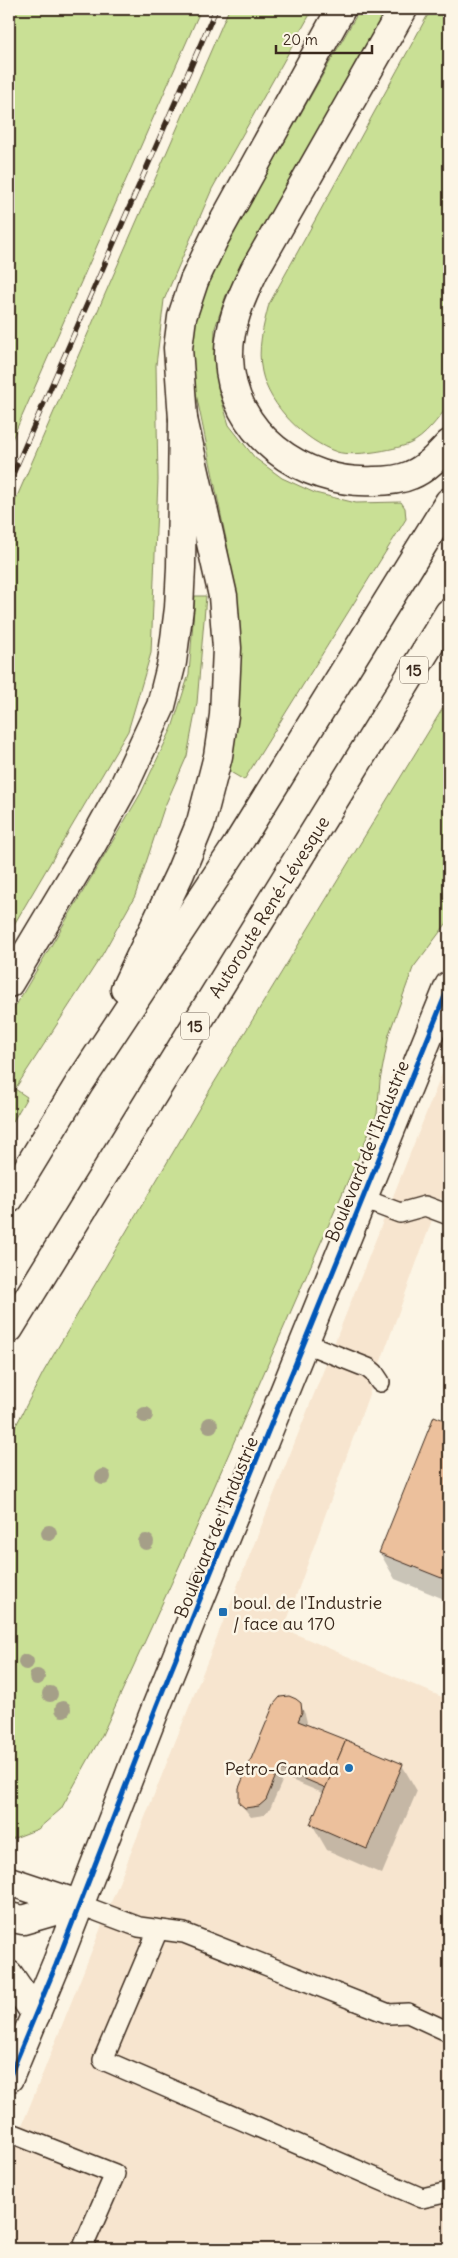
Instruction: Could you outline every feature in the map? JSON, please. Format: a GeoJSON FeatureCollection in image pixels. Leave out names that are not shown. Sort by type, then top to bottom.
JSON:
{"type":"FeatureCollection","features":[{"type":"Feature","properties":{"kind":"main road"},"geometry":{"type":"LineString","coordinates":[[9,983],[119,795],[161,706],[172,662],[179,608],[183,419],[178,348],[182,317],[194,282],[256,162],[341,9]]}},
{"type":"Feature","properties":{"kind":"main road"},"geometry":{"type":"LineString","coordinates":[[403,9],[250,279],[235,318],[230,338],[229,358],[237,398],[258,434],[287,458],[323,476],[363,482],[405,478],[432,462],[449,444]]}},
{"type":"Feature","properties":{"kind":"main road"},"geometry":{"type":"LineString","coordinates":[[80,1084],[191,849],[208,799],[220,739],[225,695],[226,648],[223,596],[183,419]]}},
{"type":"Feature","properties":{"kind":"main road"},"geometry":{"type":"LineString","coordinates":[[9,1199],[80,1084],[237,845],[449,502]]}},
{"type":"Feature","properties":{"kind":"main road","name":"Autoroute René-Lévesque"},"geometry":{"type":"LineString","coordinates":[[10,1328],[449,613]]}},
{"type":"Feature","properties":{"kind":"main road","name":"Boulevard de l'Industrie"},"geometry":{"type":"LineString","coordinates":[[9,2078],[449,986]]}},
{"type":"Feature","properties":{"kind":"main road"},"geometry":{"type":"LineString","coordinates":[[9,1881],[78,1904]]}},
{"type":"Feature","properties":{"kind":"main road"},"geometry":{"type":"LineString","coordinates":[[9,1917],[23,1920],[78,1904]]}},
{"type":"Feature","properties":{"kind":"main road"},"geometry":{"type":"LineString","coordinates":[[9,1975],[36,2014]]}},
{"type":"Feature","properties":{"kind":"lane"},"geometry":{"type":"LineString","coordinates":[[363,1199],[400,1213],[425,1206],[449,1215]]}},
{"type":"Feature","properties":{"kind":"lane"},"geometry":{"type":"LineString","coordinates":[[305,1343],[368,1368],[380,1382]]}},
{"type":"Feature","properties":{"kind":"lane"},"geometry":{"type":"LineString","coordinates":[[78,1904],[139,1927],[184,1933],[389,2014],[408,2013],[449,2032]]}},
{"type":"Feature","properties":{"kind":"lane"},"geometry":{"type":"LineString","coordinates":[[158,1930],[103,2060],[422,2198],[449,2192]]}},
{"type":"Feature","properties":{"kind":"lane"},"geometry":{"type":"LineString","coordinates":[[9,2132],[116,2174],[82,2249]]}},
{"type":"Feature","properties":{"kind":"shaded area"},"geometry":{"type":"Polygon","coordinates":[[[449,1056],[449,1201],[440,1198],[284,1629],[449,1700],[449,2249],[9,2249],[9,2158],[449,1056]]]}},
{"type":"Feature","properties":{"kind":"green space"},"geometry":{"type":"Polygon","coordinates":[[[9,9],[201,9],[9,446],[9,9]]]}},
{"type":"Feature","properties":{"kind":"green space"},"geometry":{"type":"Polygon","coordinates":[[[229,9],[313,9],[212,189],[164,300],[156,365],[158,480],[151,653],[128,731],[9,933],[9,515],[229,9]]]}},
{"type":"Feature","properties":{"kind":"green space"},"geometry":{"type":"Polygon","coordinates":[[[360,9],[386,9],[226,295],[215,328],[214,360],[219,392],[229,425],[255,458],[282,478],[315,493],[356,503],[401,502],[405,508],[406,519],[244,780],[227,770],[236,608],[227,544],[193,379],[190,351],[195,312],[215,265],[360,9]]]}},
{"type":"Feature","properties":{"kind":"green space"},"geometry":{"type":"Polygon","coordinates":[[[431,9],[449,9],[449,405],[421,437],[409,444],[373,452],[353,454],[337,452],[313,440],[301,431],[290,421],[272,397],[262,372],[260,346],[263,330],[269,304],[431,9]]]}},
{"type":"Feature","properties":{"kind":"green space"},"geometry":{"type":"Polygon","coordinates":[[[195,596],[206,596],[197,703],[187,756],[164,808],[135,896],[102,955],[15,1089],[27,1097],[9,1128],[9,1017],[141,793],[172,728],[189,674],[195,596]]]}},
{"type":"Feature","properties":{"kind":"green space"},"geometry":{"type":"Polygon","coordinates":[[[449,698],[449,920],[413,968],[389,1034],[380,1081],[377,1114],[188,1547],[102,1735],[61,1809],[38,1829],[9,1840],[9,1439],[44,1371],[214,1083],[449,698]]]}},
{"type":"Feature","properties":{"kind":"building"},"geometry":{"type":"Polygon","coordinates":[[[434,1416],[449,1422],[449,1581],[379,1553],[434,1416]]]}},
{"type":"Feature","properties":{"kind":"building","name":"Petro-Canada"},"geometry":{"type":"Polygon","coordinates":[[[289,1696],[301,1703],[302,1712],[298,1721],[346,1740],[326,1788],[279,1768],[266,1800],[259,1806],[245,1808],[239,1803],[239,1788],[274,1704],[280,1697],[289,1696]]]}},
{"type":"Feature","properties":{"kind":"building"},"geometry":{"type":"Polygon","coordinates":[[[346,1740],[403,1764],[367,1849],[310,1824],[346,1740]]]}},
{"type":"Feature","properties":{"kind":"railway"},"geometry":{"type":"LineString","coordinates":[[9,483],[216,9]]}},
{"type":"Feature","properties":{"kind":"cycle path"},"geometry":{"type":"LineString","coordinates":[[9,2078],[56,1965],[157,1705],[449,986]]}},
{"type":"Feature","properties":{"kind":"place","name":"boul. de l'Industrie / face au 170"},"geometry":{"type":"Point","coordinates":[223,1612]}},
{"type":"Feature","properties":{"kind":"place","name":"Petro-Canada"},"geometry":{"type":"Point","coordinates":[349,1768]}}]}
